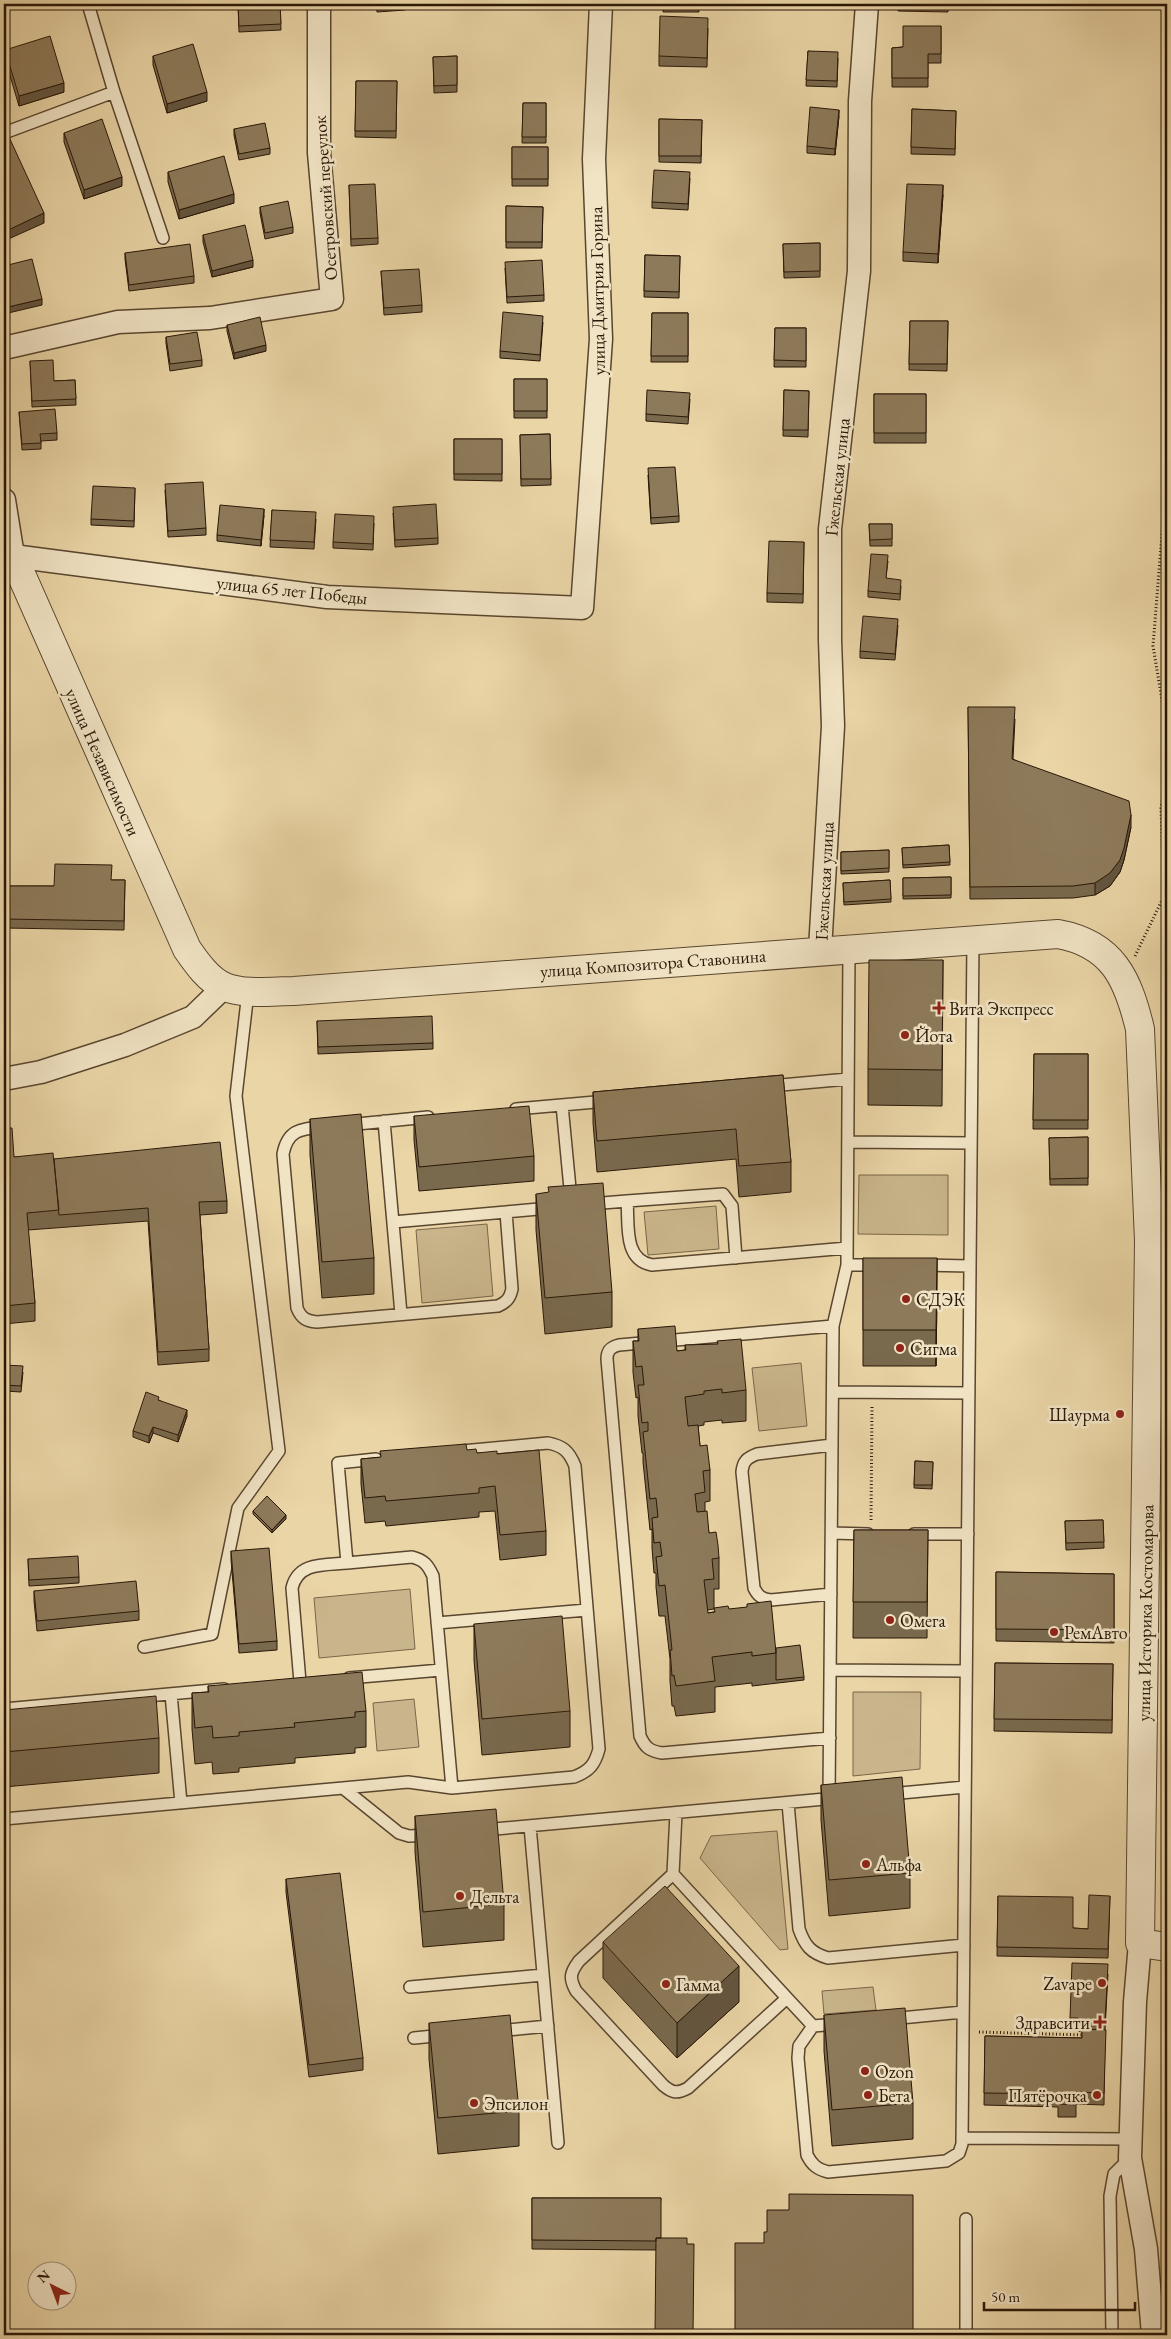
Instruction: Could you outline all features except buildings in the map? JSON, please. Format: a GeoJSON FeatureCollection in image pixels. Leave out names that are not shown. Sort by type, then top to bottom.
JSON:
{"type":"FeatureCollection","features":[{"type":"Feature","properties":{"kind":"street","name":"Осетровский переулок"},"geometry":{"type":"LineString","coordinates":[[4,348],[118,322],[210,318],[332,299],[319,153],[319,4]]}},
{"type":"Feature","properties":{"kind":"street","name":"улица Дмитрия Горина"},"geometry":{"type":"LineString","coordinates":[[582,608],[601,339],[594,159],[601,4]]}},
{"type":"Feature","properties":{"kind":"street","name":"Гжельская улица"},"geometry":{"type":"LineString","coordinates":[[820,950],[832,726],[830,529],[859,271],[860,101],[867,4]]}},
{"type":"Feature","properties":{"kind":"street","name":"улица Независимости"},"geometry":{"type":"LineString","coordinates":[[4,500],[8,554],[187,949],[201,968],[236,989]]}},
{"type":"Feature","properties":{"kind":"street","name":"улица 65 лет Победы"},"geometry":{"type":"LineString","coordinates":[[8,554],[327,597],[582,608]]}},
{"type":"Feature","properties":{"kind":"street","name":"улица Композитора Ставонина"},"geometry":{"type":"LineString","coordinates":[[236,989],[294,991],[820,950],[1058,934]]}},
{"type":"Feature","properties":{"kind":"street","name":"улица Историка Костомарова"},"geometry":{"type":"LineString","coordinates":[[1058,934],[1075,937],[1106,955],[1123,979],[1132,998],[1140,1029],[1149,1241],[1140,1944],[1135,2002],[1130,2149],[1146,2249],[1152,2335]]}},
{"type":"Feature","properties":{"kind":"street"},"geometry":{"type":"LineString","coordinates":[[4,1079],[51,1070],[125,1045],[193,1017],[236,989]]}},
{"type":"Feature","properties":{"kind":"street"},"geometry":{"type":"LineString","coordinates":[[1140,1944],[1167,1947]]}},
{"type":"Feature","properties":{"kind":"lane"},"geometry":{"type":"LineString","coordinates":[[88,4],[114,92],[163,238]]}},
{"type":"Feature","properties":{"kind":"lane"},"geometry":{"type":"LineString","coordinates":[[4,133],[114,92]]}},
{"type":"Feature","properties":{"kind":"lane"},"geometry":{"type":"LineString","coordinates":[[850,2022],[813,2026],[799,2046],[798,2058],[807,2154],[818,2169],[828,2172],[946,2161],[959,2153],[962,2138],[972,940]]}},
{"type":"Feature","properties":{"kind":"lane"},"geometry":{"type":"LineString","coordinates":[[829,1799],[833,1326],[847,1265],[849,949]]}},
{"type":"Feature","properties":{"kind":"lane"},"geometry":{"type":"LineString","coordinates":[[144,1647],[212,1634],[238,1508],[279,1450],[236,1096],[236,989]]}},
{"type":"Feature","properties":{"kind":"lane"},"geometry":{"type":"LineString","coordinates":[[759,1087],[848,1079]]}},
{"type":"Feature","properties":{"kind":"lane"},"geometry":{"type":"LineString","coordinates":[[503,1111],[622,1100]]}},
{"type":"Feature","properties":{"kind":"lane"},"geometry":{"type":"LineString","coordinates":[[562,1105],[571,1206]]}},
{"type":"Feature","properties":{"kind":"lane"},"geometry":{"type":"LineString","coordinates":[[443,1116],[304,1129],[292,1134],[285,1142],[284,1164],[297,1308],[300,1316],[306,1321],[316,1322],[498,1306],[510,1297],[512,1289],[506,1212]]}},
{"type":"Feature","properties":{"kind":"lane"},"geometry":{"type":"LineString","coordinates":[[384,1121],[401,1314]]}},
{"type":"Feature","properties":{"kind":"lane"},"geometry":{"type":"LineString","coordinates":[[848,1142],[971,1143]]}},
{"type":"Feature","properties":{"kind":"lane"},"geometry":{"type":"LineString","coordinates":[[393,1222],[724,1194],[732,1206],[736,1258]]}},
{"type":"Feature","properties":{"kind":"lane"},"geometry":{"type":"LineString","coordinates":[[627,1201],[631,1249],[635,1258],[642,1264],[652,1265],[847,1248]]}},
{"type":"Feature","properties":{"kind":"lane"},"geometry":{"type":"LineString","coordinates":[[847,1265],[894,1265]]}},
{"type":"Feature","properties":{"kind":"lane"},"geometry":{"type":"LineString","coordinates":[[913,1265],[970,1266]]}},
{"type":"Feature","properties":{"kind":"lane"},"geometry":{"type":"LineString","coordinates":[[830,1738],[662,1753],[651,1751],[644,1745],[640,1736],[607,1352],[612,1347],[619,1346],[833,1326]]}},
{"type":"Feature","properties":{"kind":"lane"},"geometry":{"type":"LineString","coordinates":[[833,1392],[969,1393]]}},
{"type":"Feature","properties":{"kind":"lane"},"geometry":{"type":"LineString","coordinates":[[4,1819],[408,1782],[452,1788],[574,1777],[587,1772],[596,1762],[599,1749],[574,1466],[566,1449],[548,1444],[452,1452]]}},
{"type":"Feature","properties":{"kind":"lane"},"geometry":{"type":"LineString","coordinates":[[831,1594],[771,1600],[763,1599],[757,1594],[754,1588],[742,1472],[743,1463],[748,1457],[757,1454],[832,1445]]}},
{"type":"Feature","properties":{"kind":"lane"},"geometry":{"type":"LineString","coordinates":[[347,1563],[338,1463],[386,1458]]}},
{"type":"Feature","properties":{"kind":"lane"},"geometry":{"type":"LineString","coordinates":[[832,1533],[875,1534]]}},
{"type":"Feature","properties":{"kind":"lane"},"geometry":{"type":"LineString","coordinates":[[905,1534],[968,1534]]}},
{"type":"Feature","properties":{"kind":"lane"},"geometry":{"type":"LineString","coordinates":[[300,1682],[292,1588],[294,1578],[300,1571],[312,1566],[412,1557],[421,1559],[429,1566],[433,1576],[452,1788]]}},
{"type":"Feature","properties":{"kind":"lane"},"geometry":{"type":"LineString","coordinates":[[437,1623],[587,1610]]}},
{"type":"Feature","properties":{"kind":"lane"},"geometry":{"type":"LineString","coordinates":[[338,1679],[441,1670]]}},
{"type":"Feature","properties":{"kind":"lane"},"geometry":{"type":"LineString","coordinates":[[830,1670],[966,1670]]}},
{"type":"Feature","properties":{"kind":"lane"},"geometry":{"type":"LineString","coordinates":[[4,1709],[241,1688]]}},
{"type":"Feature","properties":{"kind":"lane"},"geometry":{"type":"LineString","coordinates":[[172,1694],[181,1803]]}},
{"type":"Feature","properties":{"kind":"lane"},"geometry":{"type":"LineString","coordinates":[[878,1795],[965,1787]]}},
{"type":"Feature","properties":{"kind":"lane"},"geometry":{"type":"LineString","coordinates":[[343,1788],[399,1833],[409,1836],[441,1834]]}},
{"type":"Feature","properties":{"kind":"lane"},"geometry":{"type":"LineString","coordinates":[[470,1831],[848,1797]]}},
{"type":"Feature","properties":{"kind":"lane"},"geometry":{"type":"LineString","coordinates":[[788,1803],[799,1929],[804,1944],[814,1954],[828,1958],[964,1945]]}},
{"type":"Feature","properties":{"kind":"lane"},"geometry":{"type":"LineString","coordinates":[[676,1813],[673,1874],[579,1961],[571,1972],[571,1981],[576,1991],[663,2085],[671,2092],[679,2093],[688,2088],[787,1998]]}},
{"type":"Feature","properties":{"kind":"lane"},"geometry":{"type":"LineString","coordinates":[[530,1826],[558,2143]]}},
{"type":"Feature","properties":{"kind":"lane"},"geometry":{"type":"LineString","coordinates":[[673,1874],[813,2026]]}},
{"type":"Feature","properties":{"kind":"lane"},"geometry":{"type":"LineString","coordinates":[[410,1987],[543,1975]]}},
{"type":"Feature","properties":{"kind":"lane"},"geometry":{"type":"LineString","coordinates":[[878,2020],[963,2012]]}},
{"type":"Feature","properties":{"kind":"lane"},"geometry":{"type":"LineString","coordinates":[[481,2032],[548,2026]]}},
{"type":"Feature","properties":{"kind":"lane"},"geometry":{"type":"LineString","coordinates":[[414,2038],[452,2035]]}},
{"type":"Feature","properties":{"kind":"lane"},"geometry":{"type":"LineString","coordinates":[[962,2138],[1130,2149],[1114,2174],[1110,2196],[1112,2335]]}},
{"type":"Feature","properties":{"kind":"lane"},"geometry":{"type":"LineString","coordinates":[[966,2219],[966,2335]]}},
{"type":"Feature","properties":{"kind":"path"},"geometry":{"type":"LineString","coordinates":[[1167,471],[1153,646],[1167,730]]}},
{"type":"Feature","properties":{"kind":"path"},"geometry":{"type":"LineString","coordinates":[[1164,896],[1161,808],[1167,773]]}},
{"type":"Feature","properties":{"kind":"path"},"geometry":{"type":"LineString","coordinates":[[1123,979],[1167,891]]}},
{"type":"Feature","properties":{"kind":"path"},"geometry":{"type":"LineString","coordinates":[[872,1392],[875,1534]]}},
{"type":"Feature","properties":{"kind":"path"},"geometry":{"type":"LineString","coordinates":[[963,2031],[1087,2035]]}},
{"type":"Feature","properties":{"kind":"shaded area"},"geometry":{"type":"Polygon","coordinates":[[[859,1175],[948,1175],[948,1235],[858,1234],[859,1175]]]}},
{"type":"Feature","properties":{"kind":"shaded area"},"geometry":{"type":"Polygon","coordinates":[[[716,1206],[719,1249],[648,1255],[644,1212],[716,1206]]]}},
{"type":"Feature","properties":{"kind":"shaded area"},"geometry":{"type":"Polygon","coordinates":[[[487,1224],[493,1296],[422,1303],[416,1230],[487,1224]]]}},
{"type":"Feature","properties":{"kind":"shaded area"},"geometry":{"type":"Polygon","coordinates":[[[801,1363],[807,1426],[759,1431],[752,1368],[801,1363]]]}},
{"type":"Feature","properties":{"kind":"shaded area"},"geometry":{"type":"Polygon","coordinates":[[[410,1589],[415,1649],[319,1658],[314,1598],[410,1589]]]}},
{"type":"Feature","properties":{"kind":"shaded area"},"geometry":{"type":"Polygon","coordinates":[[[853,1692],[921,1692],[920,1769],[853,1776],[853,1692]]]}},
{"type":"Feature","properties":{"kind":"shaded area"},"geometry":{"type":"Polygon","coordinates":[[[414,1699],[419,1747],[377,1751],[373,1703],[414,1699]]]}},
{"type":"Feature","properties":{"kind":"shaded area"},"geometry":{"type":"Polygon","coordinates":[[[777,1831],[788,1949],[780,1950],[700,1858],[711,1836],[777,1831]]]}},
{"type":"Feature","properties":{"kind":"shaded area"},"geometry":{"type":"Polygon","coordinates":[[[873,1987],[876,2010],[824,2014],[822,1991],[873,1987]]]}},
{"type":"Feature","properties":{"kind":"place","name":"Вита Экспресс"},"geometry":{"type":"Point","coordinates":[939,1008]}},
{"type":"Feature","properties":{"kind":"place","name":"Йота"},"geometry":{"type":"Point","coordinates":[905,1035]}},
{"type":"Feature","properties":{"kind":"place","name":"СДЭК"},"geometry":{"type":"Point","coordinates":[906,1299]}},
{"type":"Feature","properties":{"kind":"place","name":"Сигма"},"geometry":{"type":"Point","coordinates":[900,1348]}},
{"type":"Feature","properties":{"kind":"place","name":"Шаурма"},"geometry":{"type":"Point","coordinates":[1120,1414]}},
{"type":"Feature","properties":{"kind":"place","name":"Омега"},"geometry":{"type":"Point","coordinates":[890,1620]}},
{"type":"Feature","properties":{"kind":"place","name":"РемАвто"},"geometry":{"type":"Point","coordinates":[1054,1632]}},
{"type":"Feature","properties":{"kind":"place","name":"Альфа"},"geometry":{"type":"Point","coordinates":[866,1864]}},
{"type":"Feature","properties":{"kind":"place","name":"Дельта"},"geometry":{"type":"Point","coordinates":[460,1896]}},
{"type":"Feature","properties":{"kind":"place","name":"Zavape"},"geometry":{"type":"Point","coordinates":[1102,1983]}},
{"type":"Feature","properties":{"kind":"place","name":"Гамма"},"geometry":{"type":"Point","coordinates":[666,1984]}},
{"type":"Feature","properties":{"kind":"place","name":"Здравсити"},"geometry":{"type":"Point","coordinates":[1100,2022]}},
{"type":"Feature","properties":{"kind":"place","name":"Ozon"},"geometry":{"type":"Point","coordinates":[865,2071]}},
{"type":"Feature","properties":{"kind":"place","name":"Бета"},"geometry":{"type":"Point","coordinates":[868,2095]}},
{"type":"Feature","properties":{"kind":"place","name":"Пятёрочка"},"geometry":{"type":"Point","coordinates":[1097,2095]}},
{"type":"Feature","properties":{"kind":"place","name":"Эпсилон"},"geometry":{"type":"Point","coordinates":[474,2103]}}]}
